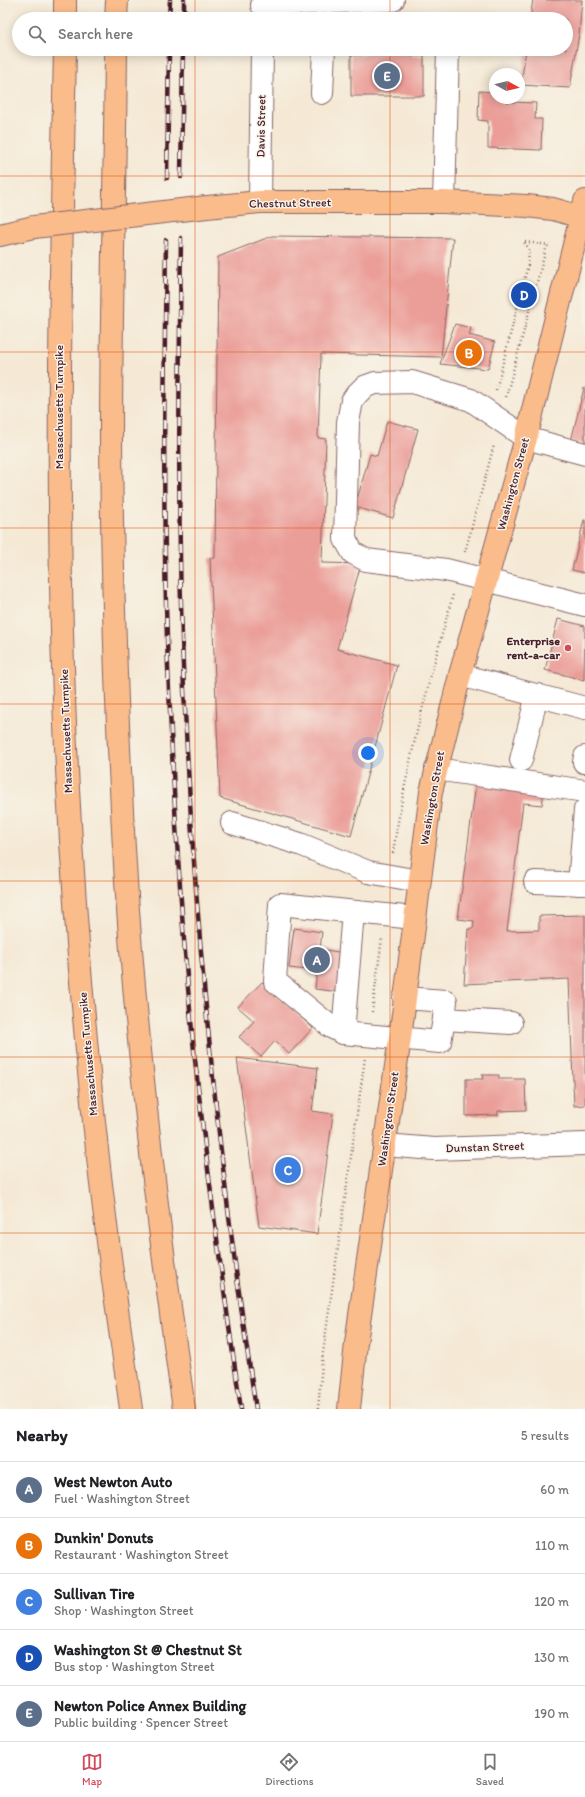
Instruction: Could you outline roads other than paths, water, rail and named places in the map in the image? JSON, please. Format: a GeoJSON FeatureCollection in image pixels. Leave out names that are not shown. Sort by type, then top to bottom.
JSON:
{"type":"FeatureCollection","features":[{"type":"Feature","properties":{"kind":"main road"},"geometry":{"type":"LineString","coordinates":[[65,12],[66,0]]}},
{"type":"Feature","properties":{"kind":"main road"},"geometry":{"type":"LineString","coordinates":[[116,12],[117,0]]}},
{"type":"Feature","properties":{"kind":"main road","name":"Massachusetts Turnpike"},"geometry":{"type":"LineString","coordinates":[[65,56],[60,344],[59,524],[68,780],[80,970],[88,1062],[107,1231],[131,1409]]}},
{"type":"Feature","properties":{"kind":"main road"},"geometry":{"type":"LineString","coordinates":[[116,56],[111,436],[114,606],[121,793],[133,970],[141,1060],[172,1325],[184,1409]]}},
{"type":"Feature","properties":{"kind":"main road","name":"Chestnut Street"},"geometry":{"type":"LineString","coordinates":[[0,235],[34,227],[260,202],[444,202],[527,206],[553,209],[583,209]]}},
{"type":"Feature","properties":{"kind":"main road","name":"Washington Street"},"geometry":{"type":"LineString","coordinates":[[349,1409],[357,1336],[400,1038],[427,814],[436,769],[460,675],[526,438],[583,209]]}},
{"type":"Feature","properties":{"kind":"street"},"geometry":{"type":"LineString","coordinates":[[262,8],[394,0]]}},
{"type":"Feature","properties":{"kind":"street","name":"Davis Street"},"geometry":{"type":"LineString","coordinates":[[260,202],[262,56]]}},
{"type":"Feature","properties":{"kind":"street"},"geometry":{"type":"LineString","coordinates":[[322,93],[324,56]]}},
{"type":"Feature","properties":{"kind":"street"},"geometry":{"type":"LineString","coordinates":[[444,202],[448,56]]}},
{"type":"Feature","properties":{"kind":"street"},"geometry":{"type":"LineString","coordinates":[[585,454],[526,438],[471,400],[412,382],[375,383],[364,387],[352,401],[348,422],[345,539],[353,554],[366,560],[446,570],[585,605]]}},
{"type":"Feature","properties":{"kind":"street"},"geometry":{"type":"LineString","coordinates":[[460,675],[585,708]]}},
{"type":"Feature","properties":{"kind":"street"},"geometry":{"type":"LineString","coordinates":[[521,760],[537,695]]}},
{"type":"Feature","properties":{"kind":"street"},"geometry":{"type":"LineString","coordinates":[[436,769],[585,791]]}},
{"type":"Feature","properties":{"kind":"street"},"geometry":{"type":"LineString","coordinates":[[535,882],[582,884],[585,810]]}},
{"type":"Feature","properties":{"kind":"street"},"geometry":{"type":"LineString","coordinates":[[232,823],[300,844],[368,872],[418,881]]}},
{"type":"Feature","properties":{"kind":"street"},"geometry":{"type":"LineString","coordinates":[[404,998],[446,1001],[440,1042],[343,1033],[331,1027],[275,981],[280,904],[414,918]]}},
{"type":"Feature","properties":{"kind":"street"},"geometry":{"type":"LineString","coordinates":[[343,1033],[353,912]]}},
{"type":"Feature","properties":{"kind":"street"},"geometry":{"type":"LineString","coordinates":[[444,1019],[511,1022]]}},
{"type":"Feature","properties":{"kind":"street","name":"Dunstan Street"},"geometry":{"type":"LineString","coordinates":[[385,1145],[434,1149],[585,1144]]}},
{"type":"Feature","properties":{"kind":"railway"},"geometry":{"type":"LineString","coordinates":[[169,12],[170,0]]}},
{"type":"Feature","properties":{"kind":"railway"},"geometry":{"type":"LineString","coordinates":[[184,0],[184,12]]}},
{"type":"Feature","properties":{"kind":"railway"},"geometry":{"type":"LineString","coordinates":[[167,178],[169,56]]}},
{"type":"Feature","properties":{"kind":"railway"},"geometry":{"type":"LineString","coordinates":[[181,177],[183,56]]}},
{"type":"Feature","properties":{"kind":"railway"},"geometry":{"type":"LineString","coordinates":[[181,238],[179,415],[180,533],[182,651],[190,798],[211,1061],[231,1235],[256,1409]]}},
{"type":"Feature","properties":{"kind":"railway"},"geometry":{"type":"LineString","coordinates":[[166,240],[164,417],[167,652],[177,835],[185,958],[198,1087],[215,1225],[241,1409]]}},
{"type":"Feature","properties":{"kind":"place","name":"Newton Police Annex Building"},"geometry":{"type":"Point","coordinates":[387,76]}},
{"type":"Feature","properties":{"kind":"place","name":"Washington St @ Chestnut St"},"geometry":{"type":"Point","coordinates":[524,295]}},
{"type":"Feature","properties":{"kind":"place","name":"Dunkin' Donuts"},"geometry":{"type":"Point","coordinates":[469,353]}},
{"type":"Feature","properties":{"kind":"place","name":"Enterprise rent-a-car"},"geometry":{"type":"Point","coordinates":[568,648]}},
{"type":"Feature","properties":{"kind":"place","name":"West Newton Auto"},"geometry":{"type":"Point","coordinates":[317,960]}},
{"type":"Feature","properties":{"kind":"place","name":"Sullivan Tire"},"geometry":{"type":"Point","coordinates":[288,1170]}}]}
